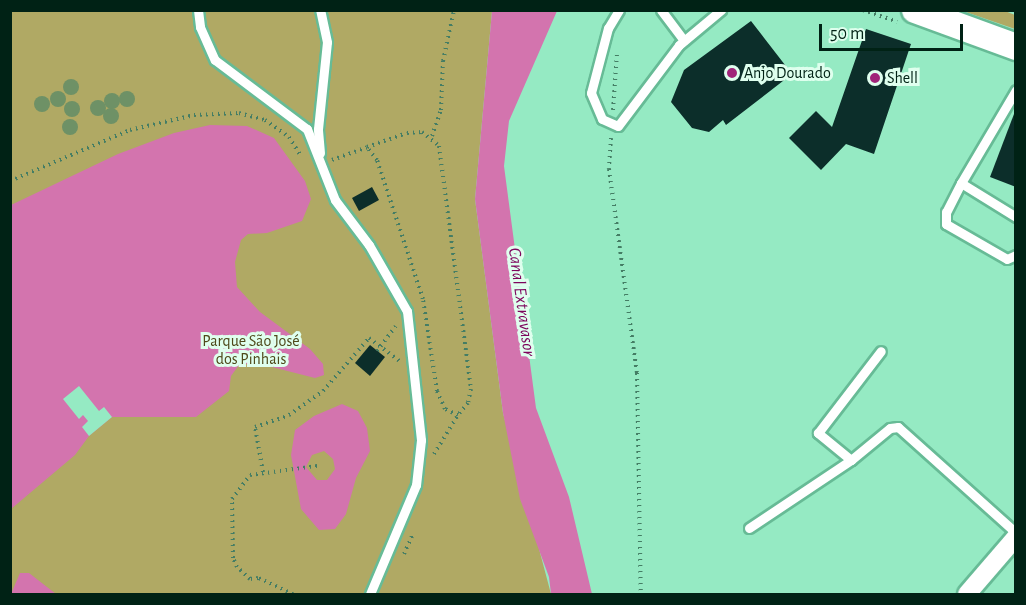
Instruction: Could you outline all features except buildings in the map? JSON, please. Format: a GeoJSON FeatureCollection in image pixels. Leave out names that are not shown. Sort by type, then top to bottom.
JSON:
{"type":"FeatureCollection","features":[{"type":"Feature","properties":{"kind":"main road"},"geometry":{"type":"LineString","coordinates":[[915,10],[1016,47]]}},
{"type":"Feature","properties":{"kind":"street"},"geometry":{"type":"LineString","coordinates":[[967,594],[1016,535]]}},
{"type":"Feature","properties":{"kind":"lane"},"geometry":{"type":"LineString","coordinates":[[198,10],[200,27],[215,60],[307,129],[335,200],[369,245],[407,311],[422,440],[416,485],[370,594]]}},
{"type":"Feature","properties":{"kind":"lane"},"geometry":{"type":"LineString","coordinates":[[320,10],[327,42],[318,129],[321,164]]}},
{"type":"Feature","properties":{"kind":"lane"},"geometry":{"type":"LineString","coordinates":[[619,10],[608,28],[591,93],[596,111],[612,125],[621,123],[684,40],[721,10]]}},
{"type":"Feature","properties":{"kind":"lane"},"geometry":{"type":"LineString","coordinates":[[661,10],[684,40]]}},
{"type":"Feature","properties":{"kind":"lane"},"geometry":{"type":"LineString","coordinates":[[1016,90],[946,212],[946,224],[1007,259],[1016,255]]}},
{"type":"Feature","properties":{"kind":"lane"},"geometry":{"type":"LineString","coordinates":[[961,183],[1016,217]]}},
{"type":"Feature","properties":{"kind":"lane"},"geometry":{"type":"LineString","coordinates":[[851,460],[818,433],[881,351]]}},
{"type":"Feature","properties":{"kind":"lane"},"geometry":{"type":"LineString","coordinates":[[749,528],[851,460],[890,428],[898,427],[1016,535]]}},
{"type":"Feature","properties":{"kind":"path"},"geometry":{"type":"LineString","coordinates":[[432,136],[439,124],[443,61],[453,10]]}},
{"type":"Feature","properties":{"kind":"path"},"geometry":{"type":"LineString","coordinates":[[617,45],[609,169],[637,373],[641,594]]}},
{"type":"Feature","properties":{"kind":"path"},"geometry":{"type":"LineString","coordinates":[[10,181],[130,130],[194,115],[239,113],[266,120],[289,137],[304,160],[321,164],[367,147],[407,133],[422,132],[432,136],[442,158],[471,389],[468,403],[458,415],[445,409],[437,391],[423,299],[377,160],[367,147]]}},
{"type":"Feature","properties":{"kind":"path"},"geometry":{"type":"LineString","coordinates":[[377,351],[407,311]]}},
{"type":"Feature","properties":{"kind":"path"},"geometry":{"type":"LineString","coordinates":[[263,472],[255,427],[289,415],[323,391],[369,338],[415,374]]}},
{"type":"Feature","properties":{"kind":"path"},"geometry":{"type":"LineString","coordinates":[[293,594],[258,578],[243,575],[232,558],[232,499],[238,486],[250,475],[317,466]]}},
{"type":"Feature","properties":{"kind":"green space","name":"Parque São José dos Pinhais"},"geometry":{"type":"Polygon","coordinates":[[[10,11],[492,11],[475,199],[503,413],[551,594],[11,594],[10,11]]]}},
{"type":"Feature","properties":{"kind":"green space"},"geometry":{"type":"Polygon","coordinates":[[[963,11],[1005,11],[1015,15],[1015,29],[963,11]]]}},
{"type":"Feature","properties":{"kind":"water","name":"Canal Extravasor"},"geometry":{"type":"Polygon","coordinates":[[[492,11],[557,11],[509,121],[504,166],[536,408],[569,497],[592,594],[551,594],[549,577],[520,499],[503,413],[475,199],[492,11]]]}},
{"type":"Feature","properties":{"kind":"water"},"geometry":{"type":"Polygon","coordinates":[[[210,125],[247,126],[274,138],[305,181],[311,199],[302,221],[267,233],[248,234],[241,240],[235,262],[237,287],[260,312],[310,349],[323,364],[324,375],[315,378],[256,363],[239,365],[231,376],[229,391],[196,417],[112,417],[89,436],[75,455],[11,509],[11,205],[118,154],[174,133],[210,125]]]}},
{"type":"Feature","properties":{"kind":"water"},"geometry":{"type":"Polygon","coordinates":[[[342,404],[358,411],[367,428],[370,451],[356,478],[346,514],[335,529],[319,530],[301,509],[291,455],[295,430],[314,416],[342,404]],[[324,451],[312,455],[306,467],[317,480],[327,480],[335,469],[333,459],[324,451]]]}},
{"type":"Feature","properties":{"kind":"water"},"geometry":{"type":"Polygon","coordinates":[[[20,573],[29,573],[56,594],[11,594],[20,573]]]}},
{"type":"Feature","properties":{"kind":"pier"},"geometry":{"type":"Polygon","coordinates":[[[79,386],[99,411],[104,407],[112,417],[89,436],[82,427],[88,421],[83,415],[79,419],[63,399],[79,386]]]}},
{"type":"Feature","properties":{"kind":"place","name":"Anjo Dourado"},"geometry":{"type":"Point","coordinates":[732,73]}},
{"type":"Feature","properties":{"kind":"place","name":"Shell"},"geometry":{"type":"Point","coordinates":[875,78]}}]}
